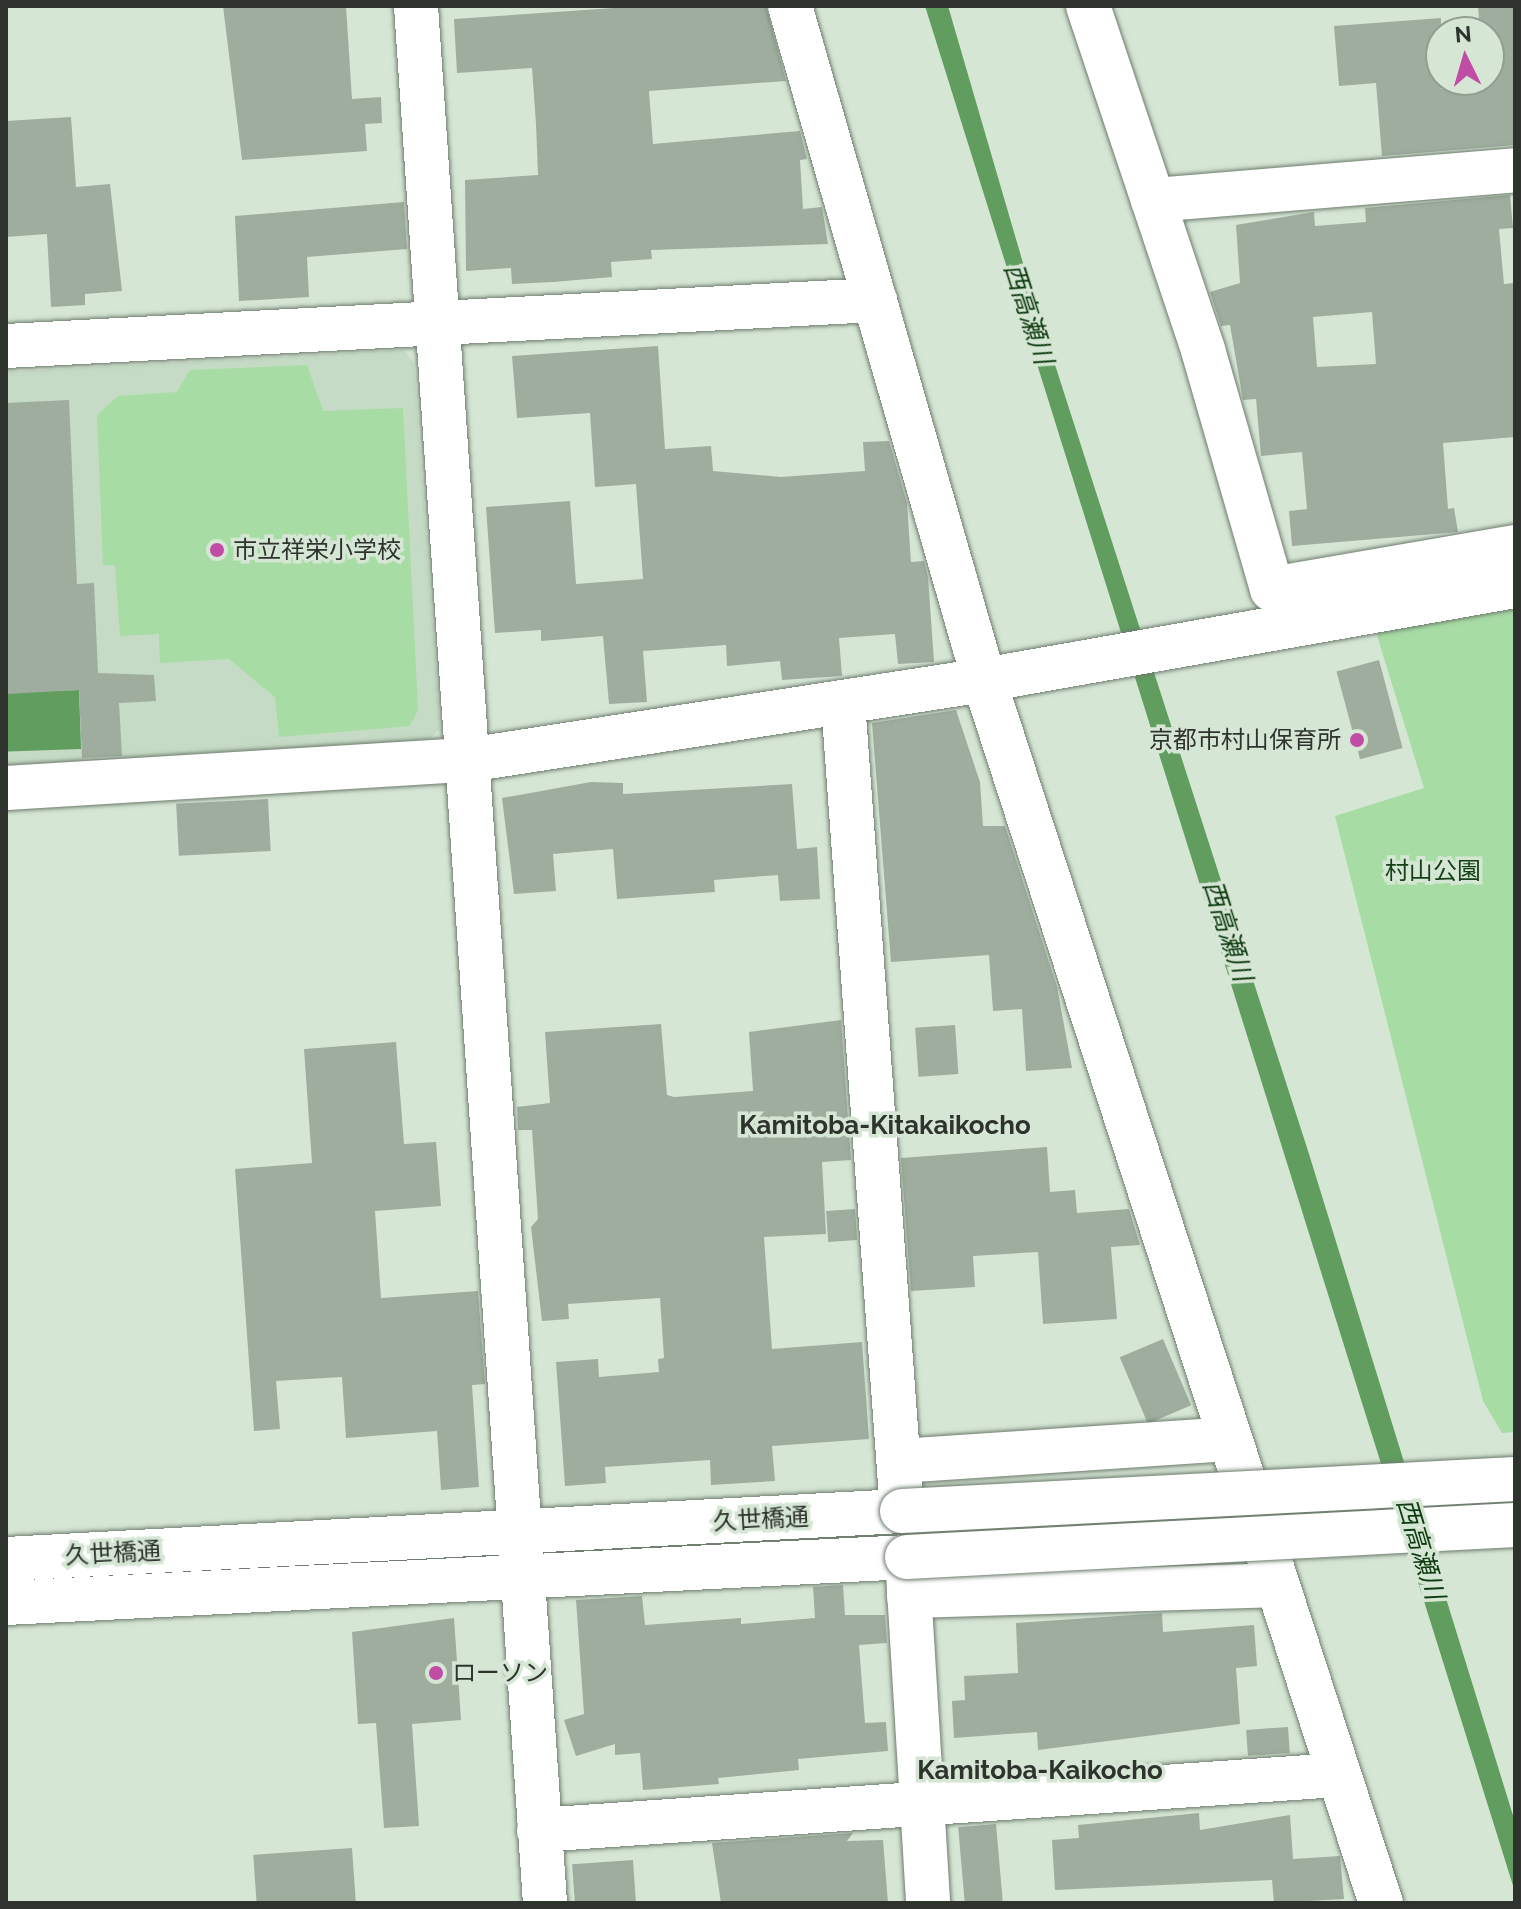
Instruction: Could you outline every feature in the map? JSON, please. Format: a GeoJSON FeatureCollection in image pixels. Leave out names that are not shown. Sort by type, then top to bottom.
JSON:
{"type":"FeatureCollection","features":[{"type":"Feature","properties":{"kind":"street"},"geometry":{"type":"LineString","coordinates":[[416,6],[468,760],[514,1532],[545,1903]]}},
{"type":"Feature","properties":{"kind":"street"},"geometry":{"type":"LineString","coordinates":[[790,6],[984,680],[1381,1903]]}},
{"type":"Feature","properties":{"kind":"street"},"geometry":{"type":"LineString","coordinates":[[1088,6],[1153,200],[1272,589],[1515,547]]}},
{"type":"Feature","properties":{"kind":"street"},"geometry":{"type":"LineString","coordinates":[[1153,200],[1515,170]]}},
{"type":"Feature","properties":{"kind":"street"},"geometry":{"type":"LineString","coordinates":[[6,346],[875,300]]}},
{"type":"Feature","properties":{"kind":"street"},"geometry":{"type":"LineString","coordinates":[[6,788],[468,760],[984,680],[1214,636],[1515,586]]}},
{"type":"Feature","properties":{"kind":"street"},"geometry":{"type":"LineString","coordinates":[[843,702],[902,1511]]}},
{"type":"Feature","properties":{"kind":"street"},"geometry":{"type":"LineString","coordinates":[[899,1461],[1229,1439]]}},
{"type":"Feature","properties":{"kind":"street","name":"久世橋通"},"geometry":{"type":"LineString","coordinates":[[6,1559],[1515,1479]]}},
{"type":"Feature","properties":{"kind":"street","name":"久世橋通"},"geometry":{"type":"LineString","coordinates":[[6,1603],[518,1578],[908,1576],[1515,1525]]}},
{"type":"Feature","properties":{"kind":"street"},"geometry":{"type":"LineString","coordinates":[[928,1903],[908,1576],[1276,1585]]}},
{"type":"Feature","properties":{"kind":"street"},"geometry":{"type":"LineString","coordinates":[[539,1830],[1337,1775]]}},
{"type":"Feature","properties":{"kind":"shaded area","name":"市立祥栄小学校"},"geometry":{"type":"Polygon","coordinates":[[[404,350],[414,363],[440,728],[427,742],[6,765],[6,372],[404,350]]]}},
{"type":"Feature","properties":{"kind":"green space"},"geometry":{"type":"Polygon","coordinates":[[[307,365],[323,411],[403,408],[418,710],[410,726],[279,737],[275,697],[229,659],[160,663],[159,634],[120,636],[115,566],[103,565],[97,415],[118,396],[177,392],[190,370],[307,365]]]}},
{"type":"Feature","properties":{"kind":"green space","name":"村山公園"},"geometry":{"type":"Polygon","coordinates":[[[1515,594],[1515,1432],[1502,1433],[1483,1401],[1335,816],[1424,788],[1372,619],[1515,594]]]}},
{"type":"Feature","properties":{"kind":"water","name":"西高瀬川"},"geometry":{"type":"Polygon","coordinates":[[[925,6],[948,6],[1030,287],[1309,1154],[1515,1822],[1515,1892],[925,6]]]}},
{"type":"Feature","properties":{"kind":"water"},"geometry":{"type":"Polygon","coordinates":[[[79,690],[81,749],[8,752],[6,693],[79,690]]]}},
{"type":"Feature","properties":{"kind":"building"},"geometry":{"type":"Polygon","coordinates":[[[223,6],[346,6],[352,99],[381,97],[382,123],[365,124],[367,151],[242,160],[223,6]]]}},
{"type":"Feature","properties":{"kind":"building"},"geometry":{"type":"Polygon","coordinates":[[[643,6],[766,6],[786,81],[649,91],[653,144],[800,131],[807,159],[800,160],[803,209],[822,207],[828,244],[651,250],[652,259],[611,262],[612,277],[553,282],[512,284],[511,268],[466,271],[465,180],[538,175],[536,124],[532,68],[457,73],[454,19],[643,6]]]}},
{"type":"Feature","properties":{"kind":"building"},"geometry":{"type":"Polygon","coordinates":[[[1478,6],[1515,6],[1515,145],[1382,156],[1376,83],[1339,86],[1334,26],[1425,19],[1425,96],[1505,96],[1505,16],[1479,16],[1478,6]]]}},
{"type":"Feature","properties":{"kind":"building"},"geometry":{"type":"Polygon","coordinates":[[[71,117],[76,187],[110,184],[122,291],[85,294],[85,305],[51,307],[47,234],[6,237],[6,121],[71,117]]]}},
{"type":"Feature","properties":{"kind":"building"},"geometry":{"type":"Polygon","coordinates":[[[1510,195],[1513,228],[1499,229],[1504,284],[1515,283],[1515,437],[1443,443],[1448,509],[1454,508],[1458,532],[1292,546],[1289,511],[1307,509],[1302,452],[1261,456],[1256,399],[1243,400],[1230,325],[1221,326],[1210,292],[1240,283],[1236,225],[1314,212],[1315,226],[1366,222],[1365,208],[1510,195]],[[1372,312],[1313,317],[1317,367],[1376,364],[1372,312]]]}},
{"type":"Feature","properties":{"kind":"building"},"geometry":{"type":"Polygon","coordinates":[[[404,202],[407,249],[307,257],[309,297],[239,301],[235,216],[404,202]]]}},
{"type":"Feature","properties":{"kind":"building"},"geometry":{"type":"Polygon","coordinates":[[[658,346],[665,449],[711,446],[713,471],[781,477],[865,471],[863,442],[889,441],[907,503],[911,562],[924,561],[928,577],[934,662],[898,664],[895,634],[839,638],[842,676],[782,680],[780,661],[727,666],[726,645],[643,651],[647,702],[609,704],[603,636],[541,641],[541,630],[495,633],[486,507],[570,501],[576,584],[643,579],[636,484],[595,487],[590,413],[517,418],[512,356],[658,346]]]}},
{"type":"Feature","properties":{"kind":"building"},"geometry":{"type":"Polygon","coordinates":[[[69,400],[77,584],[94,583],[98,673],[154,675],[156,701],[119,703],[122,756],[82,758],[79,690],[6,694],[6,403],[69,400]]]}},
{"type":"Feature","properties":{"kind":"building"},"geometry":{"type":"Polygon","coordinates":[[[1379,660],[1403,748],[1360,759],[1336,671],[1379,660]]]}},
{"type":"Feature","properties":{"kind":"building"},"geometry":{"type":"Polygon","coordinates":[[[956,710],[980,782],[983,826],[1005,826],[1057,987],[1072,1068],[1026,1071],[1022,1009],[993,1011],[989,955],[891,962],[872,723],[956,710]]]}},
{"type":"Feature","properties":{"kind":"building"},"geometry":{"type":"Polygon","coordinates":[[[591,782],[623,783],[623,794],[792,784],[797,849],[817,847],[820,899],[780,901],[778,875],[714,880],[715,892],[617,899],[613,849],[553,854],[556,891],[514,894],[502,798],[591,782]]]}},
{"type":"Feature","properties":{"kind":"building"},"geometry":{"type":"Polygon","coordinates":[[[268,799],[271,851],[179,856],[176,804],[268,799]]]}},
{"type":"Feature","properties":{"kind":"building"},"geometry":{"type":"Polygon","coordinates":[[[841,1020],[851,1160],[822,1162],[826,1234],[764,1237],[772,1349],[862,1342],[869,1439],[772,1446],[775,1481],[711,1485],[710,1460],[605,1467],[606,1483],[565,1486],[556,1362],[598,1359],[599,1377],[659,1372],[658,1359],[664,1358],[660,1298],[568,1304],[569,1319],[542,1321],[531,1227],[538,1219],[532,1130],[518,1130],[517,1107],[550,1103],[545,1032],[661,1024],[667,1095],[674,1097],[753,1091],[749,1032],[841,1020]]]}},
{"type":"Feature","properties":{"kind":"building"},"geometry":{"type":"Polygon","coordinates":[[[955,1025],[958,1074],[919,1077],[915,1028],[955,1025]]]}},
{"type":"Feature","properties":{"kind":"building"},"geometry":{"type":"Polygon","coordinates":[[[396,1042],[404,1144],[436,1142],[441,1206],[375,1211],[381,1298],[478,1291],[485,1384],[472,1385],[479,1487],[441,1490],[437,1431],[346,1438],[342,1377],[276,1381],[280,1429],[254,1431],[235,1169],[312,1163],[304,1049],[396,1042]]]}},
{"type":"Feature","properties":{"kind":"building"},"geometry":{"type":"Polygon","coordinates":[[[1047,1147],[1050,1192],[1075,1190],[1077,1213],[1129,1209],[1140,1245],[1111,1247],[1117,1319],[1043,1324],[1038,1252],[973,1256],[975,1287],[911,1291],[901,1158],[1047,1147]]]}},
{"type":"Feature","properties":{"kind":"building"},"geometry":{"type":"Polygon","coordinates":[[[855,1209],[857,1240],[828,1242],[826,1211],[855,1209]]]}},
{"type":"Feature","properties":{"kind":"building"},"geometry":{"type":"Polygon","coordinates":[[[1163,1339],[1191,1405],[1148,1424],[1120,1357],[1163,1339]]]}},
{"type":"Feature","properties":{"kind":"building"},"geometry":{"type":"Polygon","coordinates":[[[843,1585],[845,1615],[885,1615],[887,1643],[859,1645],[865,1723],[886,1722],[888,1751],[798,1759],[799,1770],[718,1778],[719,1784],[643,1790],[640,1753],[615,1755],[615,1744],[576,1756],[564,1720],[584,1714],[576,1600],[642,1596],[645,1625],[741,1618],[741,1624],[815,1618],[813,1587],[843,1585]]]}},
{"type":"Feature","properties":{"kind":"building"},"geometry":{"type":"Polygon","coordinates":[[[1162,1613],[1163,1632],[1254,1625],[1257,1666],[1236,1668],[1240,1724],[1038,1750],[1037,1732],[954,1738],[952,1701],[965,1700],[964,1676],[1018,1673],[1016,1623],[1162,1613]]]}},
{"type":"Feature","properties":{"kind":"building"},"geometry":{"type":"Polygon","coordinates":[[[454,1618],[461,1720],[412,1724],[419,1826],[384,1828],[376,1723],[358,1724],[352,1632],[454,1618]]]}},
{"type":"Feature","properties":{"kind":"building"},"geometry":{"type":"Polygon","coordinates":[[[1288,1727],[1290,1753],[1248,1756],[1246,1730],[1288,1727]]]}},
{"type":"Feature","properties":{"kind":"building"},"geometry":{"type":"Polygon","coordinates":[[[1199,1813],[1200,1830],[1290,1815],[1293,1859],[1340,1856],[1344,1899],[1274,1903],[1272,1880],[1055,1890],[1052,1840],[1079,1838],[1078,1825],[1199,1813]]]}},
{"type":"Feature","properties":{"kind":"building"},"geometry":{"type":"Polygon","coordinates":[[[996,1824],[1003,1901],[965,1903],[958,1827],[996,1824]]]}},
{"type":"Feature","properties":{"kind":"building"},"geometry":{"type":"Polygon","coordinates":[[[853,1833],[847,1841],[883,1840],[888,1903],[721,1903],[712,1843],[853,1833]]]}},
{"type":"Feature","properties":{"kind":"building"},"geometry":{"type":"Polygon","coordinates":[[[352,1848],[356,1903],[257,1903],[253,1855],[352,1848]]]}},
{"type":"Feature","properties":{"kind":"building"},"geometry":{"type":"Polygon","coordinates":[[[633,1860],[636,1903],[575,1903],[572,1864],[633,1860]]]}},
{"type":"Feature","properties":{"kind":"place","name":"市立祥栄小学校"},"geometry":{"type":"Point","coordinates":[217,550]}},
{"type":"Feature","properties":{"kind":"place","name":"京都市村山保育所"},"geometry":{"type":"Point","coordinates":[1357,740]}},
{"type":"Feature","properties":{"kind":"place","name":"ローソン"},"geometry":{"type":"Point","coordinates":[436,1673]}},
{"type":"Feature","properties":{"kind":"district","name":"Kamitoba-Kitakaikocho"},"geometry":{"type":"Point","coordinates":[885,1126]}},
{"type":"Feature","properties":{"kind":"district","name":"Kamitoba-Kaikocho"},"geometry":{"type":"Point","coordinates":[1040,1771]}}]}
